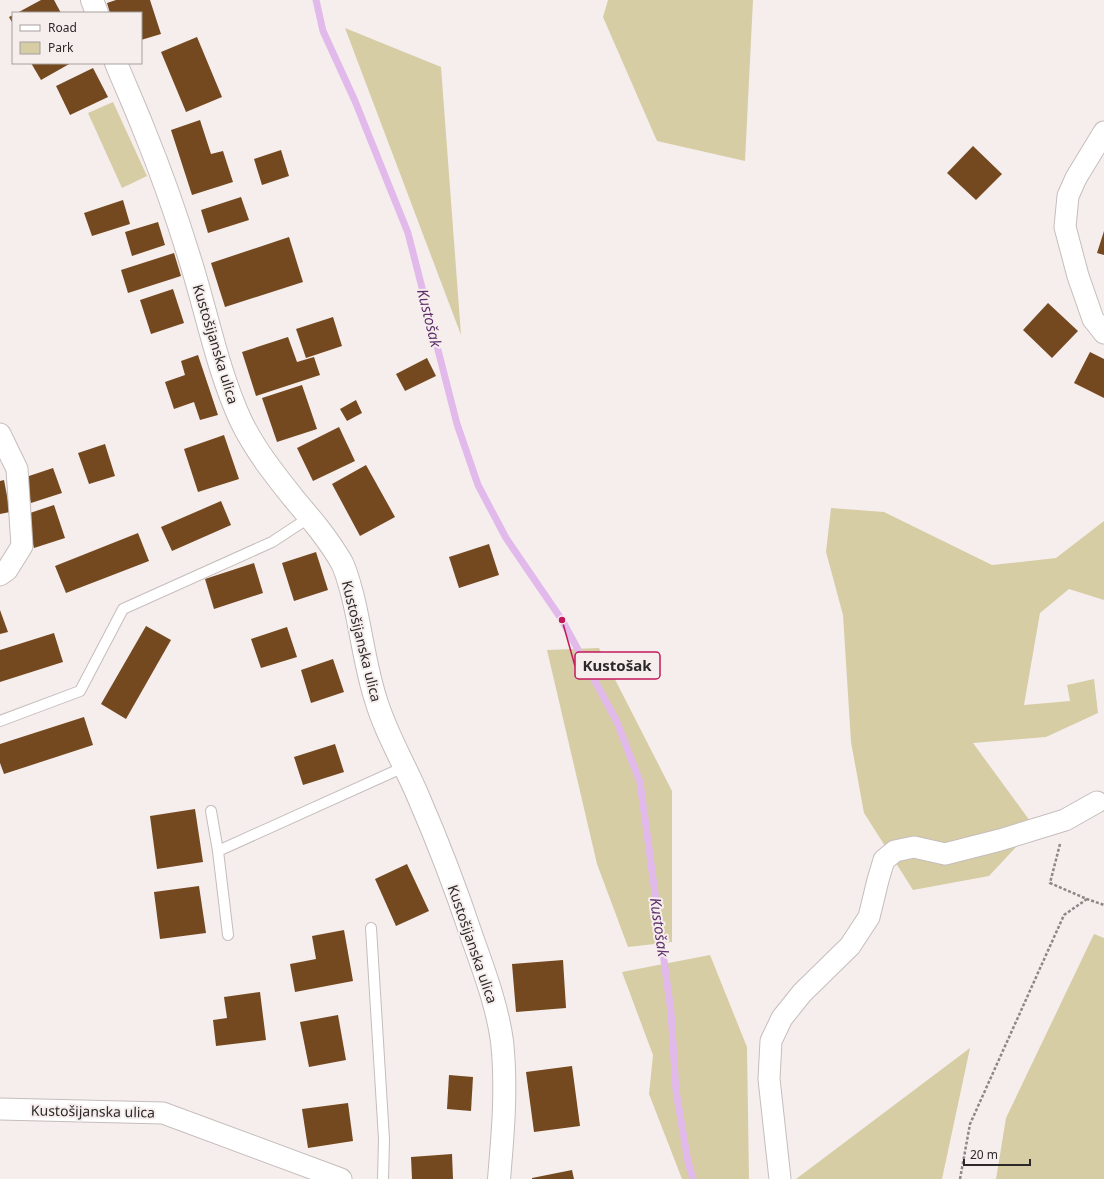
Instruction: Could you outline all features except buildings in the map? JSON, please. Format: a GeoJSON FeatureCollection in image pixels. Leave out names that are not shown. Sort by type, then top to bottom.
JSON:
{"type":"FeatureCollection","features":[{"type":"Feature","properties":{"kind":"street"},"geometry":{"type":"LineString","coordinates":[[92,0],[97,12]]}},
{"type":"Feature","properties":{"kind":"street","name":"Kustošijanska ulica"},"geometry":{"type":"LineString","coordinates":[[116,64],[144,129],[176,218],[192,267],[219,363],[242,422],[255,446],[273,473],[317,526],[343,565],[357,612],[368,672],[385,726],[420,801],[462,907],[486,976],[496,1011],[502,1042],[504,1071],[504,1105],[499,1179]]}},
{"type":"Feature","properties":{"kind":"street"},"geometry":{"type":"LineString","coordinates":[[1104,132],[1073,184],[1068,196],[1066,227],[1078,276],[1090,312],[1093,319],[1104,333]]}},
{"type":"Feature","properties":{"kind":"street"},"geometry":{"type":"LineString","coordinates":[[0,434],[17,469],[22,546],[7,570],[0,574]]}},
{"type":"Feature","properties":{"kind":"street"},"geometry":{"type":"LineString","coordinates":[[780,1179],[769,1079],[771,1041],[782,1018],[802,993],[850,946],[869,917],[884,860],[895,851],[914,847],[945,854],[1000,840],[1065,820],[1097,802]]}},
{"type":"Feature","properties":{"kind":"street","name":"Kustošijanska ulica"},"geometry":{"type":"LineString","coordinates":[[0,1109],[163,1113],[341,1179]]}},
{"type":"Feature","properties":{"kind":"lane"},"geometry":{"type":"LineString","coordinates":[[0,721],[80,691],[123,608],[272,542],[310,517]]}},
{"type":"Feature","properties":{"kind":"lane"},"geometry":{"type":"LineString","coordinates":[[218,850],[404,767]]}},
{"type":"Feature","properties":{"kind":"lane"},"geometry":{"type":"LineString","coordinates":[[211,811],[218,850],[228,935]]}},
{"type":"Feature","properties":{"kind":"lane"},"geometry":{"type":"LineString","coordinates":[[371,928],[384,1139],[383,1179]]}},
{"type":"Feature","properties":{"kind":"path"},"geometry":{"type":"LineString","coordinates":[[1065,820],[1050,883],[1104,905]]}},
{"type":"Feature","properties":{"kind":"path"},"geometry":{"type":"LineString","coordinates":[[960,1179],[970,1124],[1064,915],[1087,899]]}},
{"type":"Feature","properties":{"kind":"green space"},"geometry":{"type":"Polygon","coordinates":[[[608,0],[753,0],[745,161],[657,141],[603,17],[608,0]]]}},
{"type":"Feature","properties":{"kind":"green space"},"geometry":{"type":"Polygon","coordinates":[[[345,28],[441,67],[461,335],[345,28]]]}},
{"type":"Feature","properties":{"kind":"green space"},"geometry":{"type":"Polygon","coordinates":[[[113,102],[147,176],[122,188],[88,113],[113,102]]]}},
{"type":"Feature","properties":{"kind":"green space"},"geometry":{"type":"Polygon","coordinates":[[[831,508],[884,512],[992,565],[1056,558],[1104,521],[1104,600],[1069,589],[1040,613],[1024,705],[1070,701],[1067,685],[1094,679],[1098,713],[1046,737],[973,743],[1030,821],[1017,846],[989,876],[913,890],[864,813],[851,742],[843,615],[826,552],[831,508]]]}},
{"type":"Feature","properties":{"kind":"green space"},"geometry":{"type":"Polygon","coordinates":[[[599,648],[672,791],[672,942],[628,947],[597,864],[547,650],[599,648]]]}},
{"type":"Feature","properties":{"kind":"green space"},"geometry":{"type":"Polygon","coordinates":[[[1094,934],[1104,938],[1104,1179],[996,1179],[1006,1118],[1094,934]]]}},
{"type":"Feature","properties":{"kind":"green space"},"geometry":{"type":"Polygon","coordinates":[[[710,955],[747,1047],[749,1179],[682,1179],[649,1094],[653,1055],[622,972],[710,955]]]}},
{"type":"Feature","properties":{"kind":"green space"},"geometry":{"type":"Polygon","coordinates":[[[970,1048],[942,1179],[796,1179],[970,1048]]]}},
{"type":"Feature","properties":{"kind":"waterway","name":"Kustošak"},"geometry":{"type":"LineString","coordinates":[[316,0],[323,31],[355,101],[408,233],[457,424],[478,485],[506,538],[562,620],[617,722],[640,782],[671,1012],[676,1091],[688,1162],[693,1179]]}},
{"type":"Feature","properties":{"kind":"place","name":"Kustošak"},"geometry":{"type":"Point","coordinates":[562,620]}}]}
